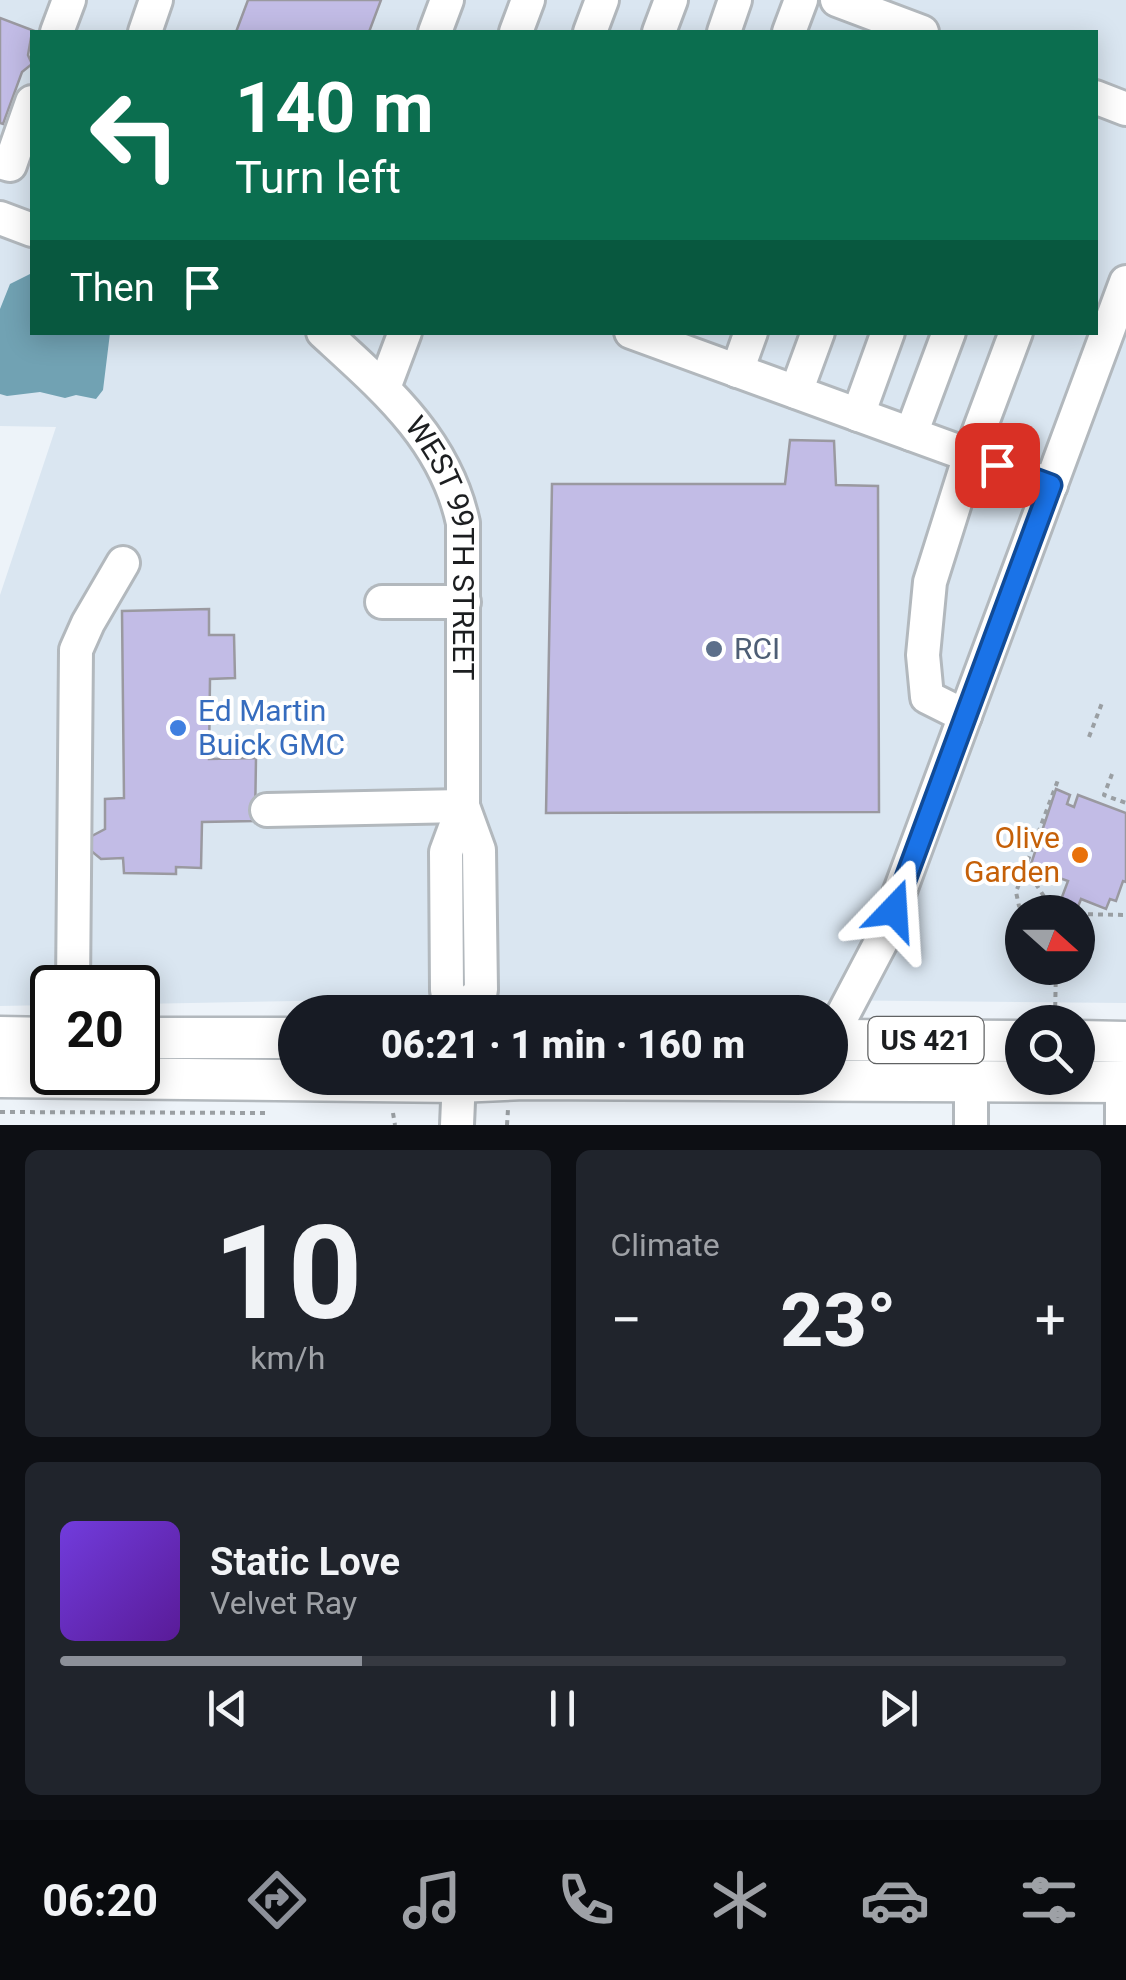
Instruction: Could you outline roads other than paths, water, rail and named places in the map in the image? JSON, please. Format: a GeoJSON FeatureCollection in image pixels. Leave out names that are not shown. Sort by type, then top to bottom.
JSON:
{"type":"FeatureCollection","features":[{"type":"Feature","properties":{"kind":"main road"},"geometry":{"type":"LineString","coordinates":[[1095,1035],[1126,1042]]}},
{"type":"Feature","properties":{"kind":"main road"},"geometry":{"type":"LineString","coordinates":[[0,1038],[30,1038]]}},
{"type":"Feature","properties":{"kind":"main road"},"geometry":{"type":"LineString","coordinates":[[160,1038],[278,1038]]}},
{"type":"Feature","properties":{"kind":"main road","name":"US 421"},"geometry":{"type":"LineString","coordinates":[[848,1040],[1005,1041]]}},
{"type":"Feature","properties":{"kind":"main road","name":"US 421"},"geometry":{"type":"LineString","coordinates":[[0,1077],[278,1079]]}},
{"type":"Feature","properties":{"kind":"main road","name":"US 421"},"geometry":{"type":"LineString","coordinates":[[848,1081],[1124,1082]]}},
{"type":"Feature","properties":{"kind":"street"},"geometry":{"type":"LineString","coordinates":[[58,30],[69,0]]}},
{"type":"Feature","properties":{"kind":"street"},"geometry":{"type":"LineString","coordinates":[[436,30],[447,0]]}},
{"type":"Feature","properties":{"kind":"street"},"geometry":{"type":"LineString","coordinates":[[517,30],[528,0]]}},
{"type":"Feature","properties":{"kind":"street"},"geometry":{"type":"LineString","coordinates":[[591,30],[602,0]]}},
{"type":"Feature","properties":{"kind":"street"},"geometry":{"type":"LineString","coordinates":[[659,30],[671,0]]}},
{"type":"Feature","properties":{"kind":"street"},"geometry":{"type":"LineString","coordinates":[[725,30],[735,0]]}},
{"type":"Feature","properties":{"kind":"street"},"geometry":{"type":"LineString","coordinates":[[790,30],[801,0]]}},
{"type":"Feature","properties":{"kind":"street"},"geometry":{"type":"LineString","coordinates":[[854,14],[914,30]]}},
{"type":"Feature","properties":{"kind":"street"},"geometry":{"type":"LineString","coordinates":[[0,162],[10,166],[30,108]]}},
{"type":"Feature","properties":{"kind":"street"},"geometry":{"type":"LineString","coordinates":[[0,218],[30,229]]}},
{"type":"Feature","properties":{"kind":"street"},"geometry":{"type":"LineString","coordinates":[[848,1005],[881,942],[1126,282]]}},
{"type":"Feature","properties":{"kind":"street","name":"WEST 99TH STREET"},"geometry":{"type":"LineString","coordinates":[[326,335],[384,388],[423,432],[454,488],[463,523],[463,806],[446,852],[447,991],[450,995]]}},
{"type":"Feature","properties":{"kind":"street"},"geometry":{"type":"LineString","coordinates":[[384,388],[404,335]]}},
{"type":"Feature","properties":{"kind":"street"},"geometry":{"type":"LineString","coordinates":[[648,335],[677,340],[737,370],[1051,485]]}},
{"type":"Feature","properties":{"kind":"street"},"geometry":{"type":"LineString","coordinates":[[737,370],[750,335]]}},
{"type":"Feature","properties":{"kind":"street"},"geometry":{"type":"LineString","coordinates":[[796,392],[817,335]]}},
{"type":"Feature","properties":{"kind":"street"},"geometry":{"type":"LineString","coordinates":[[858,415],[887,335]]}},
{"type":"Feature","properties":{"kind":"street"},"geometry":{"type":"LineString","coordinates":[[911,434],[947,335]]}},
{"type":"Feature","properties":{"kind":"street"},"geometry":{"type":"LineString","coordinates":[[965,716],[926,697],[923,655],[930,582],[970,455],[1015,335]]}},
{"type":"Feature","properties":{"kind":"street"},"geometry":{"type":"LineString","coordinates":[[74,965],[76,650],[123,563]]}},
{"type":"Feature","properties":{"kind":"street"},"geometry":{"type":"LineString","coordinates":[[382,602],[464,602]]}},
{"type":"Feature","properties":{"kind":"street"},"geometry":{"type":"LineString","coordinates":[[267,810],[463,806]]}},
{"type":"Feature","properties":{"kind":"street"},"geometry":{"type":"LineString","coordinates":[[971,1081],[971,1125]]}},
{"type":"Feature","properties":{"kind":"street"},"geometry":{"type":"LineString","coordinates":[[1122,1125],[1124,1082]]}},
{"type":"Feature","properties":{"kind":"street"},"geometry":{"type":"LineString","coordinates":[[456,1125],[457,1095]]}},
{"type":"Feature","properties":{"kind":"water"},"geometry":{"type":"Polygon","coordinates":[[[30,274],[30,335],[110,335],[103,390],[96,399],[40,392],[0,394],[0,309],[10,284],[30,274]]]}},
{"type":"Feature","properties":{"kind":"place","name":"RCI"},"geometry":{"type":"Point","coordinates":[714,649]}},
{"type":"Feature","properties":{"kind":"place","name":"Ed Martin Buick GMC"},"geometry":{"type":"Point","coordinates":[178,728]}},
{"type":"Feature","properties":{"kind":"place","name":"Olive Garden"},"geometry":{"type":"Point","coordinates":[1080,855]}}]}
